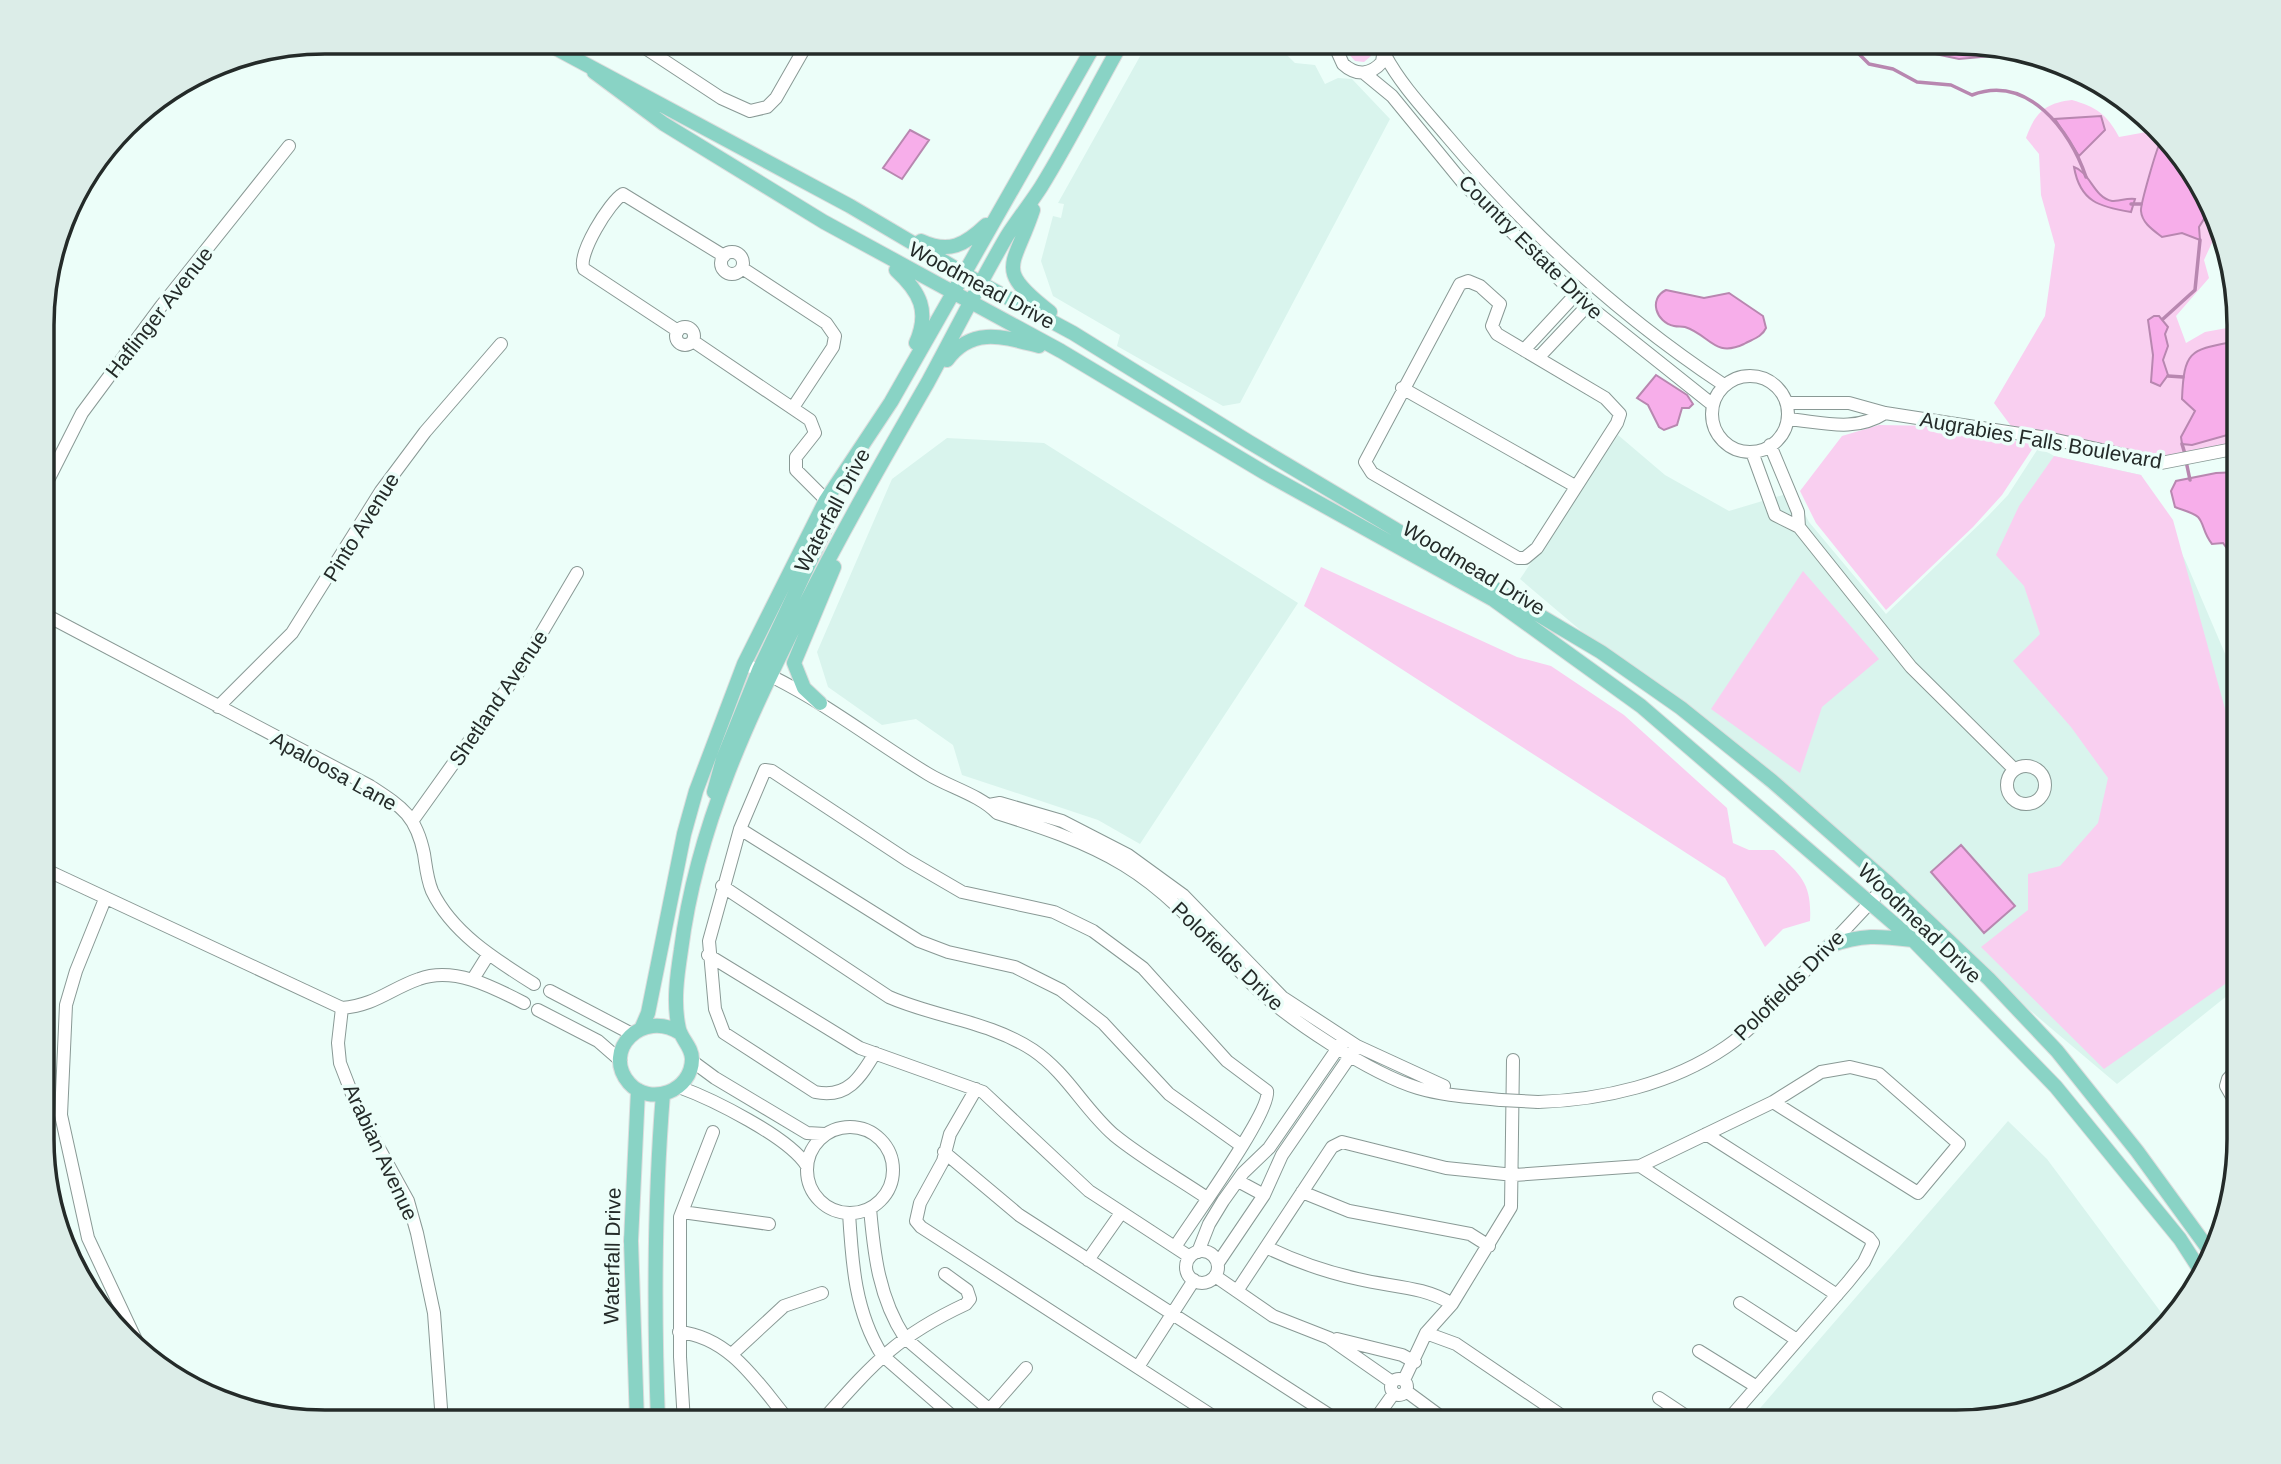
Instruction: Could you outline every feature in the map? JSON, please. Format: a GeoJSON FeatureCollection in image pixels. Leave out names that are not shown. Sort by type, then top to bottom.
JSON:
{"type":"FeatureCollection","features":[{"type":"Feature","properties":{"kind":"main road","name":"Woodmead Drive"},"geometry":{"type":"LineString","coordinates":[[565,54],[591,69],[664,124],[824,222],[1061,351],[1265,473],[1494,600],[1676,733],[1913,940],[2056,1087],[2179,1239],[2196,1264]]}},
{"type":"Feature","properties":{"kind":"main road","name":"Waterfall Drive"},"geometry":{"type":"LineString","coordinates":[[637,1031],[652,998],[662,936],[693,802],[744,664],[826,500],[891,402],[1089,54]]}},
{"type":"Feature","properties":{"kind":"main road","name":"Waterfall Drive"},"geometry":{"type":"LineString","coordinates":[[680,1034],[676,984],[688,898],[716,803],[764,671],[1008,236],[1042,185],[1115,54]]}},
{"type":"Feature","properties":{"kind":"main road","name":"Woodmead Drive"},"geometry":{"type":"LineString","coordinates":[[591,69],[623,82],[850,206],[982,284],[1073,333],[1249,442],[1601,652],[1681,708],[1762,773],[1888,883],[1989,979],[2057,1051],[2146,1162],[2205,1244]]}},
{"type":"Feature","properties":{"kind":"main road"},"geometry":{"type":"LineString","coordinates":[[1042,185],[1018,243],[1012,271],[1021,290],[1073,333]]}},
{"type":"Feature","properties":{"kind":"main road"},"geometry":{"type":"LineString","coordinates":[[850,206],[930,245],[944,248],[968,242],[1006,199]]}},
{"type":"Feature","properties":{"kind":"main road"},"geometry":{"type":"LineString","coordinates":[[824,222],[887,261],[910,282],[921,300],[923,323],[891,402]]}},
{"type":"Feature","properties":{"kind":"main road"},"geometry":{"type":"LineString","coordinates":[[925,386],[961,344],[979,337],[1004,337],[1061,351]]}},
{"type":"Feature","properties":{"kind":"main road"},"geometry":{"type":"LineString","coordinates":[[764,671],[829,522],[831,514],[826,500]]}},
{"type":"Feature","properties":{"kind":"main road"},"geometry":{"type":"LineString","coordinates":[[820,703],[799,679],[794,663],[845,540],[847,523]]}},
{"type":"Feature","properties":{"kind":"main road"},"geometry":{"type":"LineString","coordinates":[[1829,946],[1872,934],[1913,940]]}},
{"type":"Feature","properties":{"kind":"main road"},"geometry":{"type":"LineString","coordinates":[[662,1025],[680,1034],[687,1043],[692,1061],[688,1075],[678,1087],[663,1094],[638,1090],[624,1075],[621,1060],[624,1046],[637,1031],[662,1025]]}},
{"type":"Feature","properties":{"kind":"main road","name":"Waterfall Drive"},"geometry":{"type":"LineString","coordinates":[[636,1410],[631,1241],[638,1090]]}},
{"type":"Feature","properties":{"kind":"main road","name":"Waterfall Drive"},"geometry":{"type":"LineString","coordinates":[[657,1410],[654,1338],[655,1187],[663,1094]]}},
{"type":"Feature","properties":{"kind":"street"},"geometry":{"type":"LineString","coordinates":[[654,54],[720,98],[750,111],[767,107],[776,98],[801,54]]}},
{"type":"Feature","properties":{"kind":"street","name":"Country Estate Drive"},"geometry":{"type":"LineString","coordinates":[[1338,54],[1343,64],[1354,72],[1364,73],[1383,87],[1464,184],[1582,300],[1713,405]]}},
{"type":"Feature","properties":{"kind":"street"},"geometry":{"type":"LineString","coordinates":[[1364,73],[1377,67],[1383,54]]}},
{"type":"Feature","properties":{"kind":"street","name":"Country Estate Drive"},"geometry":{"type":"LineString","coordinates":[[1387,54],[1399,78],[1468,162],[1585,280],[1724,385]]}},
{"type":"Feature","properties":{"kind":"street","name":"Haflinger Avenue"},"geometry":{"type":"LineString","coordinates":[[54,468],[82,413],[162,305],[289,146]]}},
{"type":"Feature","properties":{"kind":"street"},"geometry":{"type":"LineString","coordinates":[[794,406],[833,347],[833,332],[826,323],[742,268],[734,273],[724,270],[724,256],[625,194],[615,200],[582,257],[584,269],[677,331],[680,343],[693,341],[794,406],[810,420],[815,433],[796,457],[796,470],[826,500]]}},
{"type":"Feature","properties":{"kind":"street"},"geometry":{"type":"LineString","coordinates":[[1538,358],[1582,300],[1585,280]]}},
{"type":"Feature","properties":{"kind":"street"},"geometry":{"type":"LineString","coordinates":[[1473,281],[1497,301],[1501,309],[1493,330],[1524,350],[1605,398],[1619,410],[1617,423],[1537,548],[1527,557],[1518,558],[1368,470],[1366,457],[1462,282],[1473,281]]}},
{"type":"Feature","properties":{"kind":"street"},"geometry":{"type":"LineString","coordinates":[[1524,350],[1582,300],[1601,294]]}},
{"type":"Feature","properties":{"kind":"street","name":"Pinto Avenue"},"geometry":{"type":"LineString","coordinates":[[218,707],[292,633],[381,491],[425,432],[501,344]]}},
{"type":"Feature","properties":{"kind":"street"},"geometry":{"type":"LineString","coordinates":[[1753,375],[1768,379],[1780,390],[1787,403],[1788,419],[1782,434],[1770,445],[1752,452],[1729,446],[1720,439],[1712,417],[1713,405],[1724,385],[1738,377],[1753,375]]}},
{"type":"Feature","properties":{"kind":"street"},"geometry":{"type":"LineString","coordinates":[[1402,388],[1575,486]]}},
{"type":"Feature","properties":{"kind":"street","name":"Augrabies Falls Boulevard"},"geometry":{"type":"LineString","coordinates":[[1787,403],[1840,402],[1885,413],[1981,426],[2143,461],[2172,463],[2227,451]]}},
{"type":"Feature","properties":{"kind":"street","name":"Augrabies Falls Boulevard"},"geometry":{"type":"LineString","coordinates":[[1788,419],[1852,426],[1885,413]]}},
{"type":"Feature","properties":{"kind":"street"},"geometry":{"type":"LineString","coordinates":[[1770,445],[1798,512],[1799,527]]}},
{"type":"Feature","properties":{"kind":"street"},"geometry":{"type":"LineString","coordinates":[[1752,452],[1773,513],[1799,527],[1911,667],[2014,769]]}},
{"type":"Feature","properties":{"kind":"street","name":"Shetland Avenue"},"geometry":{"type":"LineString","coordinates":[[413,820],[518,673],[577,573]]}},
{"type":"Feature","properties":{"kind":"street","name":"Apaloosa Lane"},"geometry":{"type":"LineString","coordinates":[[54,619],[370,786],[406,811],[413,820],[432,890],[446,913],[488,955],[534,984]]}},
{"type":"Feature","properties":{"kind":"street","name":"Polofields Drive"},"geometry":{"type":"LineString","coordinates":[[744,664],[764,671],[820,703],[926,773],[989,805],[997,813],[1081,842],[1125,866],[1199,926],[1262,993],[1416,1088],[1459,1097],[1567,1101],[1623,1091],[1677,1073],[1704,1060],[1746,1030],[1888,883]]}},
{"type":"Feature","properties":{"kind":"street"},"geometry":{"type":"LineString","coordinates":[[875,1053],[853,1086],[844,1091],[815,1092],[724,1033],[715,1009],[708,955],[722,886],[740,829],[763,773],[772,771],[907,860],[962,892],[1054,912],[1093,931],[1143,968],[1227,1061],[1267,1091],[1268,1100],[1242,1146],[1175,1248]]}},
{"type":"Feature","properties":{"kind":"street"},"geometry":{"type":"LineString","coordinates":[[740,829],[919,941],[948,952],[1015,967],[1061,990],[1103,1023],[1168,1094],[1242,1146]]}},
{"type":"Feature","properties":{"kind":"street"},"geometry":{"type":"LineString","coordinates":[[54,874],[342,1008],[369,1004],[425,977],[473,979],[524,1003]]}},
{"type":"Feature","properties":{"kind":"street"},"geometry":{"type":"LineString","coordinates":[[722,886],[890,997],[909,1005],[981,1024],[1032,1049],[1059,1070],[1114,1135],[1206,1198]]}},
{"type":"Feature","properties":{"kind":"street"},"geometry":{"type":"LineString","coordinates":[[105,899],[66,1005],[61,1115],[88,1238],[128,1324]]}},
{"type":"Feature","properties":{"kind":"street"},"geometry":{"type":"LineString","coordinates":[[473,979],[488,955]]}},
{"type":"Feature","properties":{"kind":"street"},"geometry":{"type":"LineString","coordinates":[[708,955],[860,1048],[976,1089],[987,1096],[1082,1186],[1175,1248],[1194,1254],[1212,1254],[1216,1270],[1237,1291],[1273,1317],[1329,1338],[1402,1354],[1415,1362]]}},
{"type":"Feature","properties":{"kind":"street"},"geometry":{"type":"LineString","coordinates":[[550,991],[637,1031]]}},
{"type":"Feature","properties":{"kind":"street"},"geometry":{"type":"LineString","coordinates":[[561,1021],[571,1002]]}},
{"type":"Feature","properties":{"kind":"street","name":"Arabian Avenue"},"geometry":{"type":"LineString","coordinates":[[342,1008],[338,1043],[340,1063],[359,1112],[408,1201],[417,1233],[434,1312],[441,1410]]}},
{"type":"Feature","properties":{"kind":"street"},"geometry":{"type":"LineString","coordinates":[[538,1010],[598,1041],[621,1060]]}},
{"type":"Feature","properties":{"kind":"street"},"geometry":{"type":"LineString","coordinates":[[1341,1043],[1269,1149],[1238,1181],[1209,1224],[1187,1272],[1194,1280],[1204,1282],[1216,1270],[1264,1195],[1282,1155],[1354,1050]]}},
{"type":"Feature","properties":{"kind":"street"},"geometry":{"type":"LineString","coordinates":[[1380,1410],[1399,1387],[1415,1362],[1426,1334],[1452,1304],[1511,1207],[1514,1175],[1513,1060]]}},
{"type":"Feature","properties":{"kind":"street"},"geometry":{"type":"LineString","coordinates":[[678,1087],[705,1097],[794,1149],[807,1166],[815,1195],[830,1208],[849,1213],[870,1208],[880,1201],[892,1180],[894,1167],[885,1144],[877,1135],[854,1126],[825,1134],[807,1133],[715,1078],[692,1061]]}},
{"type":"Feature","properties":{"kind":"street"},"geometry":{"type":"LineString","coordinates":[[1237,1291],[1332,1147],[1342,1142],[1446,1168],[1514,1175],[1640,1166],[1773,1102],[1821,1072],[1850,1067],[1878,1074],[1959,1144],[1918,1193],[1773,1102]]}},
{"type":"Feature","properties":{"kind":"street"},"geometry":{"type":"LineString","coordinates":[[976,1089],[950,1134],[916,1212],[916,1221],[921,1227],[1204,1410]]}},
{"type":"Feature","properties":{"kind":"street"},"geometry":{"type":"LineString","coordinates":[[683,1410],[678,1243],[682,1212],[713,1132]]}},
{"type":"Feature","properties":{"kind":"street"},"geometry":{"type":"LineString","coordinates":[[807,1166],[813,1147],[825,1134]]}},
{"type":"Feature","properties":{"kind":"street"},"geometry":{"type":"LineString","coordinates":[[1706,1134],[1870,1238],[1873,1243],[1868,1255],[1837,1295],[1737,1410]]}},
{"type":"Feature","properties":{"kind":"street"},"geometry":{"type":"LineString","coordinates":[[1269,1149],[1282,1155]]}},
{"type":"Feature","properties":{"kind":"street"},"geometry":{"type":"LineString","coordinates":[[944,1152],[1020,1215],[1321,1410]]}},
{"type":"Feature","properties":{"kind":"street"},"geometry":{"type":"LineString","coordinates":[[1640,1166],[1837,1295]]}},
{"type":"Feature","properties":{"kind":"street"},"geometry":{"type":"LineString","coordinates":[[1238,1181],[1264,1195]]}},
{"type":"Feature","properties":{"kind":"street"},"geometry":{"type":"LineString","coordinates":[[1302,1192],[1349,1211],[1470,1234],[1489,1246]]}},
{"type":"Feature","properties":{"kind":"street"},"geometry":{"type":"LineString","coordinates":[[870,1208],[874,1252],[888,1310],[905,1338],[990,1409],[1026,1368]]}},
{"type":"Feature","properties":{"kind":"street"},"geometry":{"type":"LineString","coordinates":[[682,1212],[769,1224]]}},
{"type":"Feature","properties":{"kind":"street"},"geometry":{"type":"LineString","coordinates":[[849,1213],[852,1256],[862,1316],[881,1355],[945,1410]]}},
{"type":"Feature","properties":{"kind":"street"},"geometry":{"type":"LineString","coordinates":[[1088,1259],[1121,1213]]}},
{"type":"Feature","properties":{"kind":"street"},"geometry":{"type":"LineString","coordinates":[[1266,1247],[1288,1258],[1358,1279],[1429,1292],[1452,1304]]}},
{"type":"Feature","properties":{"kind":"street"},"geometry":{"type":"LineString","coordinates":[[832,1410],[881,1355],[970,1299],[967,1290],[945,1274]]}},
{"type":"Feature","properties":{"kind":"street"},"geometry":{"type":"LineString","coordinates":[[1138,1367],[1194,1280]]}},
{"type":"Feature","properties":{"kind":"street"},"geometry":{"type":"LineString","coordinates":[[732,1354],[784,1306],[822,1293]]}},
{"type":"Feature","properties":{"kind":"street"},"geometry":{"type":"LineString","coordinates":[[1740,1303],[1797,1340]]}},
{"type":"Feature","properties":{"kind":"street"},"geometry":{"type":"LineString","coordinates":[[679,1332],[707,1338],[732,1354],[780,1410]]}},
{"type":"Feature","properties":{"kind":"street"},"geometry":{"type":"LineString","coordinates":[[1426,1334],[1456,1344],[1553,1410]]}},
{"type":"Feature","properties":{"kind":"street"},"geometry":{"type":"LineString","coordinates":[[1329,1338],[1431,1410]]}},
{"type":"Feature","properties":{"kind":"street"},"geometry":{"type":"LineString","coordinates":[[1699,1351],[1756,1387]]}},
{"type":"Feature","properties":{"kind":"street"},"geometry":{"type":"LineString","coordinates":[[1659,1398],[1677,1410]]}},
{"type":"Feature","properties":{"kind":"shaded area"},"geometry":{"type":"Polygon","coordinates":[[[1141,54],[1286,54],[1295,63],[1315,65],[1325,84],[1338,78],[1352,79],[1390,119],[1240,403],[1223,406],[1117,346],[1120,335],[1053,296],[1041,261],[1053,216],[1061,218],[1064,204],[1058,203],[1141,54]]]}},
{"type":"Feature","properties":{"kind":"shaded area"},"geometry":{"type":"Polygon","coordinates":[[[1349,54],[1371,54],[1364,62],[1355,61],[1349,54]]]}},
{"type":"Feature","properties":{"kind":"shaded area"},"geometry":{"type":"Polygon","coordinates":[[[1935,54],[1986,56],[1959,59],[1935,54]]]}},
{"type":"Feature","properties":{"kind":"shaded area"},"geometry":{"type":"Polygon","coordinates":[[[2072,100],[2088,106],[2110,122],[2119,137],[2145,132],[2171,160],[2199,205],[2213,241],[2204,260],[2209,278],[2176,316],[2186,343],[2205,332],[2227,328],[2227,446],[2179,457],[2141,453],[2011,426],[1994,403],[2045,316],[2055,245],[2041,195],[2039,154],[2026,138],[2037,116],[2055,104],[2072,100]]]}},
{"type":"Feature","properties":{"kind":"shaded area"},"geometry":{"type":"Polygon","coordinates":[[[2101,116],[2105,130],[2079,156],[2055,119],[2101,116]]]}},
{"type":"Feature","properties":{"kind":"shaded area"},"geometry":{"type":"Polygon","coordinates":[[[910,130],[929,140],[902,179],[883,168],[910,130]]]}},
{"type":"Feature","properties":{"kind":"shaded area"},"geometry":{"type":"Polygon","coordinates":[[[2159,147],[2171,160],[2199,205],[2204,218],[2199,227],[2200,240],[2182,233],[2162,237],[2143,219],[2141,207],[2159,147]]]}},
{"type":"Feature","properties":{"kind":"shaded area"},"geometry":{"type":"Polygon","coordinates":[[[2074,167],[2084,174],[2106,199],[2135,199],[2131,212],[2093,201],[2081,188],[2074,167]]]}},
{"type":"Feature","properties":{"kind":"shaded area"},"geometry":{"type":"Polygon","coordinates":[[[1666,290],[1704,298],[1729,293],[1763,316],[1766,328],[1760,336],[1744,344],[1734,348],[1719,347],[1693,331],[1663,320],[1656,310],[1656,304],[1660,294],[1666,290]]]}},
{"type":"Feature","properties":{"kind":"shaded area"},"geometry":{"type":"Polygon","coordinates":[[[2159,316],[2168,327],[2165,334],[2168,346],[2163,360],[2168,375],[2160,386],[2151,382],[2153,355],[2148,320],[2159,316]]]}},
{"type":"Feature","properties":{"kind":"shaded area"},"geometry":{"type":"Polygon","coordinates":[[[2227,343],[2227,435],[2192,445],[2182,444],[2181,437],[2195,411],[2182,399],[2185,370],[2193,354],[2227,343]]]}},
{"type":"Feature","properties":{"kind":"shaded area"},"geometry":{"type":"Polygon","coordinates":[[[1656,375],[1687,395],[1693,404],[1689,408],[1682,408],[1677,425],[1664,430],[1659,427],[1648,405],[1637,398],[1656,375]]]}},
{"type":"Feature","properties":{"kind":"shaded area"},"geometry":{"type":"Polygon","coordinates":[[[1879,425],[1937,426],[2035,445],[2002,495],[1973,527],[1886,610],[1816,523],[1800,491],[1842,436],[1879,425]]]}},
{"type":"Feature","properties":{"kind":"shaded area"},"geometry":{"type":"Polygon","coordinates":[[[1618,435],[1665,475],[1729,511],[1793,492],[1809,522],[1886,614],[2008,495],[2039,447],[2054,456],[2141,475],[2185,560],[2227,658],[2227,996],[2117,1084],[1520,579],[1618,435]]]}},
{"type":"Feature","properties":{"kind":"shaded area"},"geometry":{"type":"Polygon","coordinates":[[[947,438],[1044,443],[1298,603],[1140,844],[1098,820],[962,775],[953,745],[916,719],[882,725],[828,687],[817,652],[892,479],[947,438]]]}},
{"type":"Feature","properties":{"kind":"shaded area"},"geometry":{"type":"Polygon","coordinates":[[[2054,456],[2141,475],[2173,520],[2227,716],[2227,983],[2104,1069],[1981,947],[2028,910],[2028,874],[2060,866],[2098,823],[2108,778],[2071,727],[2013,661],[2040,634],[2024,586],[1996,555],[2019,506],[2054,456]]]}},
{"type":"Feature","properties":{"kind":"shaded area"},"geometry":{"type":"Polygon","coordinates":[[[2227,472],[2227,549],[2223,543],[2212,544],[2198,517],[2175,507],[2171,491],[2176,481],[2227,472]]]}},
{"type":"Feature","properties":{"kind":"shaded area"},"geometry":{"type":"Polygon","coordinates":[[[1321,567],[1517,657],[1551,666],[1624,715],[1727,808],[1733,843],[1749,850],[1774,850],[1798,873],[1807,888],[1810,921],[1783,929],[1765,947],[1725,878],[1304,606],[1321,567]]]}},
{"type":"Feature","properties":{"kind":"shaded area"},"geometry":{"type":"Polygon","coordinates":[[[1803,571],[1879,659],[1822,707],[1800,773],[1711,709],[1803,571]]]}},
{"type":"Feature","properties":{"kind":"shaded area"},"geometry":{"type":"Polygon","coordinates":[[[1961,845],[2015,906],[1984,933],[1931,872],[1961,845]]]}},
{"type":"Feature","properties":{"kind":"shaded area"},"geometry":{"type":"Polygon","coordinates":[[[2008,1121],[2047,1159],[2162,1314],[2121,1354],[2106,1364],[2076,1382],[2026,1401],[1956,1410],[1758,1410],[2008,1121]]]}},
{"type":"Feature","properties":{"kind":"waterway"},"geometry":{"type":"LineString","coordinates":[[1859,54],[1869,64],[1893,69],[1917,82],[1951,85],[1972,95],[1992,91],[2011,92],[2028,99],[2044,110],[2058,125],[2079,159],[2086,177]]}},
{"type":"Feature","properties":{"kind":"waterway"},"geometry":{"type":"LineString","coordinates":[[2131,204],[2141,204]]}},
{"type":"Feature","properties":{"kind":"waterway"},"geometry":{"type":"LineString","coordinates":[[2163,319],[2195,290],[2200,240]]}},
{"type":"Feature","properties":{"kind":"waterway"},"geometry":{"type":"LineString","coordinates":[[2168,376],[2183,377]]}},
{"type":"Feature","properties":{"kind":"waterway"},"geometry":{"type":"LineString","coordinates":[[2182,444],[2185,454]]}},
{"type":"Feature","properties":{"kind":"waterway"},"geometry":{"type":"LineString","coordinates":[[2186,461],[2190,480]]}}]}
